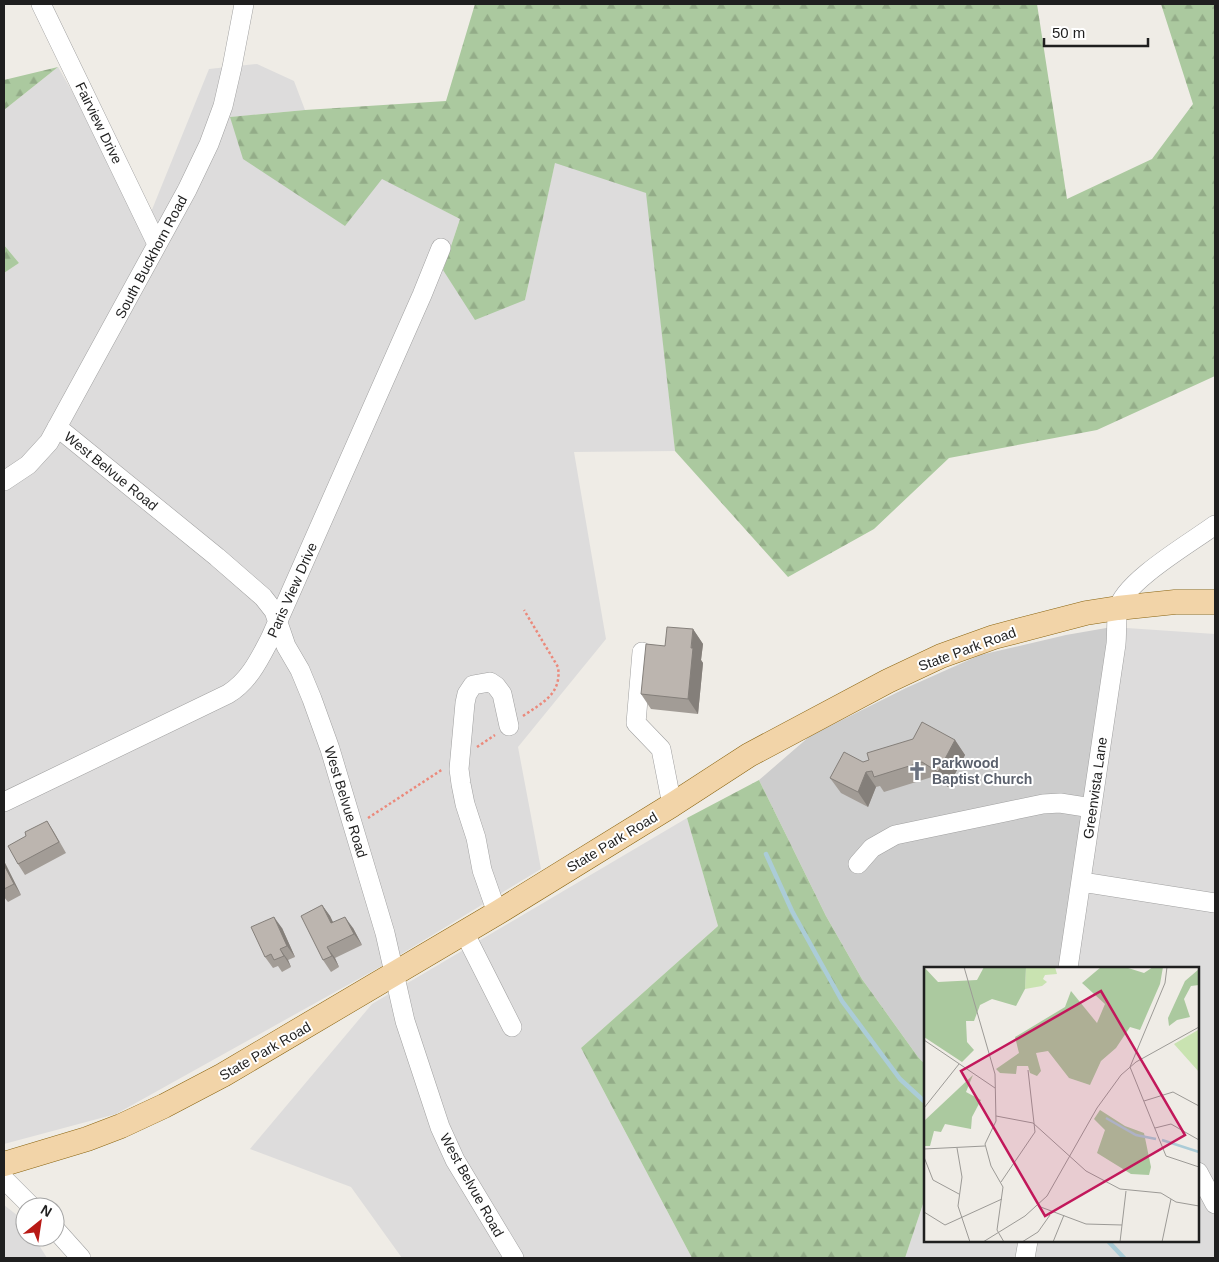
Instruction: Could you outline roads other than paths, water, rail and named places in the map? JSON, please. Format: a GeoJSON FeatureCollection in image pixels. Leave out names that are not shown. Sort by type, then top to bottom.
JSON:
{"type":"FeatureCollection","features":[{"type":"Feature","properties":{"kind":"main road","name":"State Park Road"},"geometry":{"type":"LineString","coordinates":[[4,1164],[87,1139],[121,1126],[223,1075],[464,932],[672,805],[749,755],[888,681],[941,656],[994,637],[1086,613],[1175,602],[1215,602]]}},
{"type":"Feature","properties":{"kind":"street","name":"Fairview Drive"},"geometry":{"type":"LineString","coordinates":[[41,4],[157,244]]}},
{"type":"Feature","properties":{"kind":"street","name":"South Buckhorn Road"},"geometry":{"type":"LineString","coordinates":[[4,481],[34,460],[49,442],[187,190],[209,144],[219,116],[232,67],[244,4]]}},
{"type":"Feature","properties":{"kind":"street","name":"Paris View Drive"},"geometry":{"type":"LineString","coordinates":[[4,802],[160,728],[236,689],[250,675],[270,639],[441,248]]}},
{"type":"Feature","properties":{"kind":"street","name":"West Belvue Road"},"geometry":{"type":"LineString","coordinates":[[57,427],[217,557],[263,597],[274,612],[286,646],[300,670],[312,699],[330,749],[385,933],[405,1021],[440,1127],[455,1160],[514,1258]]}},
{"type":"Feature","properties":{"kind":"street"},"geometry":{"type":"LineString","coordinates":[[1118,608],[1128,591],[1139,579],[1215,525]]}},
{"type":"Feature","properties":{"kind":"street","name":"Greenvista Lane"},"geometry":{"type":"LineString","coordinates":[[1068,967],[1116,644],[1118,608]]}},
{"type":"Feature","properties":{"kind":"street"},"geometry":{"type":"LineString","coordinates":[[642,652],[636,723],[661,749],[672,805]]}},
{"type":"Feature","properties":{"kind":"street"},"geometry":{"type":"LineString","coordinates":[[496,912],[463,795],[459,769],[465,703],[467,694],[474,685],[490,682],[500,690],[508,726]]}},
{"type":"Feature","properties":{"kind":"street"},"geometry":{"type":"LineString","coordinates":[[858,864],[872,848],[895,835],[1043,804],[1060,803],[1092,808]]}},
{"type":"Feature","properties":{"kind":"street"},"geometry":{"type":"LineString","coordinates":[[1082,882],[1215,904]]}},
{"type":"Feature","properties":{"kind":"street"},"geometry":{"type":"LineString","coordinates":[[464,932],[512,1027]]}},
{"type":"Feature","properties":{"kind":"street"},"geometry":{"type":"LineString","coordinates":[[1199,1174],[1215,1204]]}},
{"type":"Feature","properties":{"kind":"street"},"geometry":{"type":"LineString","coordinates":[[4,1179],[22,1197]]}},
{"type":"Feature","properties":{"kind":"street"},"geometry":{"type":"LineString","coordinates":[[65,1240],[81,1258]]}},
{"type":"Feature","properties":{"kind":"street"},"geometry":{"type":"LineString","coordinates":[[1025,1258],[1028,1242]]}},
{"type":"Feature","properties":{"kind":"waterway"},"geometry":{"type":"LineString","coordinates":[[766,854],[792,911],[842,1001],[900,1079],[924,1101]]}},
{"type":"Feature","properties":{"kind":"waterway"},"geometry":{"type":"LineString","coordinates":[[1109,1242],[1124,1258]]}},
{"type":"Feature","properties":{"kind":"place","name":"Parkwood Baptist Church"},"geometry":{"type":"Point","coordinates":[917,771]}}]}
